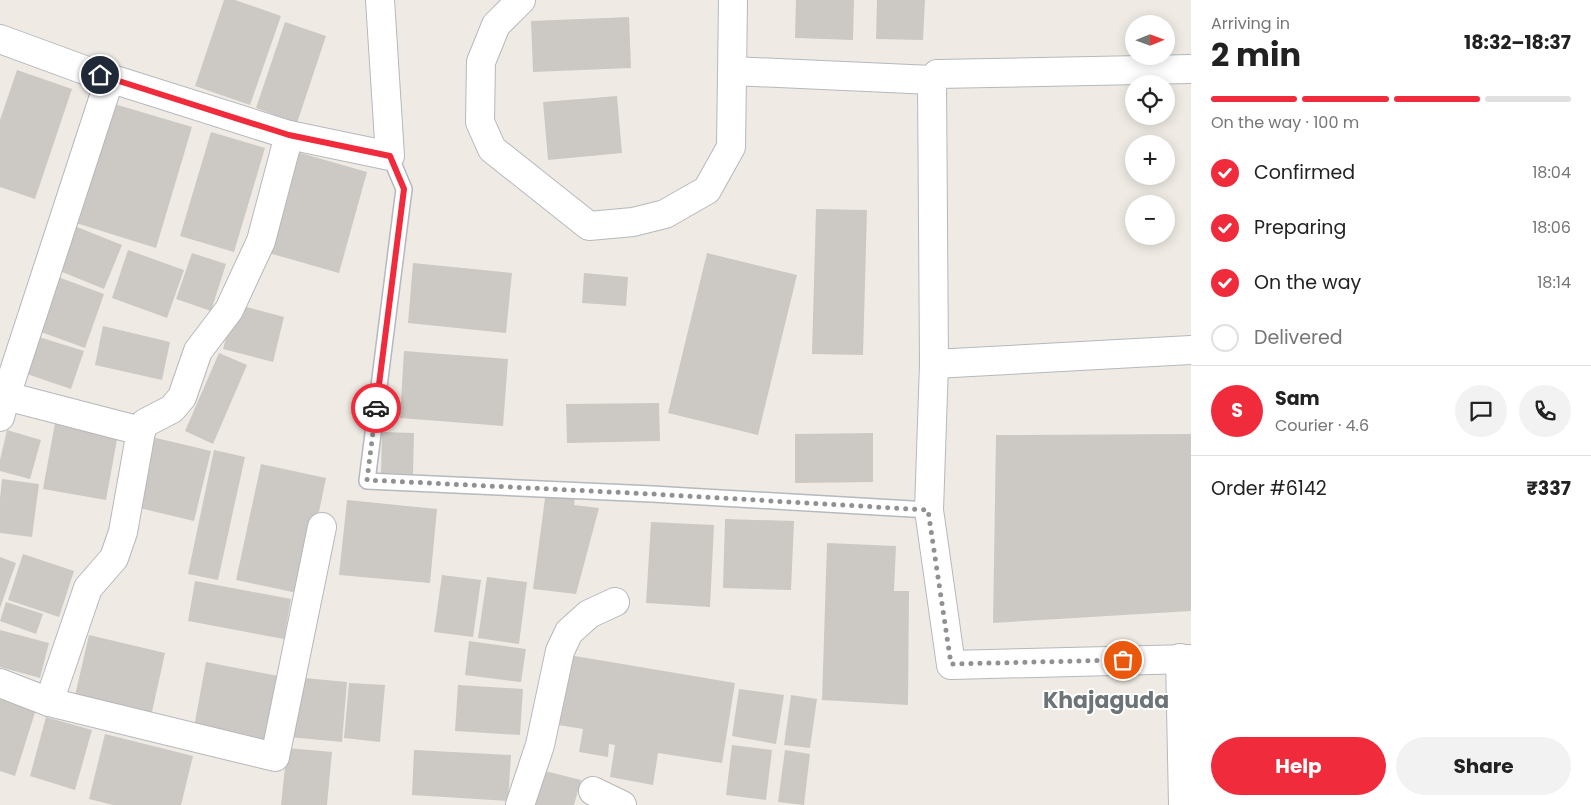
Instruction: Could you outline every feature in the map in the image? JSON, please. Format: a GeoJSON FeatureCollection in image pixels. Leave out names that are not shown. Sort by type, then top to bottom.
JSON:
{"type":"FeatureCollection","features":[{"type":"Feature","properties":{"kind":"street"},"geometry":{"type":"LineString","coordinates":[[0,39],[110,78],[289,135],[390,156],[380,0]]}},
{"type":"Feature","properties":{"kind":"street"},"geometry":{"type":"LineString","coordinates":[[522,0],[496,26],[480,62],[480,122],[492,149],[589,226],[634,222],[665,214],[707,190],[732,147],[733,0]]}},
{"type":"Feature","properties":{"kind":"street"},"geometry":{"type":"LineString","coordinates":[[1183,805],[1186,658],[951,664],[928,510],[934,364],[932,80],[937,74],[1191,69]]}},
{"type":"Feature","properties":{"kind":"street"},"geometry":{"type":"LineString","coordinates":[[733,71],[932,80]]}},
{"type":"Feature","properties":{"kind":"street"},"geometry":{"type":"LineString","coordinates":[[110,78],[3,406],[141,431]]}},
{"type":"Feature","properties":{"kind":"street"},"geometry":{"type":"LineString","coordinates":[[49,702],[88,588],[114,558],[123,532],[141,431],[145,423],[172,409],[182,397],[198,351],[229,310],[262,241],[289,135]]}},
{"type":"Feature","properties":{"kind":"street"},"geometry":{"type":"LineString","coordinates":[[934,364],[1191,350]]}},
{"type":"Feature","properties":{"kind":"street"},"geometry":{"type":"LineString","coordinates":[[0,683],[49,702],[275,756],[322,527]]}},
{"type":"Feature","properties":{"kind":"street"},"geometry":{"type":"LineString","coordinates":[[520,805],[540,746],[560,651],[566,638],[569,632],[590,614],[615,602]]}},
{"type":"Feature","properties":{"kind":"street"},"geometry":{"type":"LineString","coordinates":[[593,791],[622,805]]}},
{"type":"Feature","properties":{"kind":"lane"},"geometry":{"type":"LineString","coordinates":[[390,156],[404,189],[367,480],[662,494],[928,510]]}},
{"type":"Feature","properties":{"kind":"building"},"geometry":{"type":"Polygon","coordinates":[[[224,0],[235,0],[281,16],[250,105],[195,86],[224,0]]]}},
{"type":"Feature","properties":{"kind":"building"},"geometry":{"type":"Polygon","coordinates":[[[796,0],[854,0],[853,40],[795,38],[796,0]]]}},
{"type":"Feature","properties":{"kind":"building"},"geometry":{"type":"Polygon","coordinates":[[[877,0],[925,0],[923,40],[876,39],[877,0]]]}},
{"type":"Feature","properties":{"kind":"building"},"geometry":{"type":"Polygon","coordinates":[[[629,17],[631,68],[533,72],[531,21],[629,17]]]}},
{"type":"Feature","properties":{"kind":"building"},"geometry":{"type":"Polygon","coordinates":[[[285,22],[326,36],[297,123],[256,108],[285,22]]]}},
{"type":"Feature","properties":{"kind":"building"},"geometry":{"type":"Polygon","coordinates":[[[17,70],[72,89],[35,199],[0,187],[0,120],[17,70]]]}},
{"type":"Feature","properties":{"kind":"building"},"geometry":{"type":"Polygon","coordinates":[[[617,96],[622,153],[548,160],[543,102],[617,96]]]}},
{"type":"Feature","properties":{"kind":"building"},"geometry":{"type":"Polygon","coordinates":[[[111,103],[192,127],[156,248],[76,223],[111,103]]]}},
{"type":"Feature","properties":{"kind":"building"},"geometry":{"type":"Polygon","coordinates":[[[211,132],[265,148],[234,252],[180,236],[211,132]]]}},
{"type":"Feature","properties":{"kind":"building"},"geometry":{"type":"Polygon","coordinates":[[[297,152],[367,172],[339,273],[269,253],[297,152]]]}},
{"type":"Feature","properties":{"kind":"building"},"geometry":{"type":"Polygon","coordinates":[[[816,209],[867,210],[863,355],[812,354],[816,209]]]}},
{"type":"Feature","properties":{"kind":"building"},"geometry":{"type":"Polygon","coordinates":[[[72,225],[122,245],[104,289],[55,269],[72,225]]]}},
{"type":"Feature","properties":{"kind":"building"},"geometry":{"type":"Polygon","coordinates":[[[128,250],[184,270],[167,318],[112,298],[128,250]]]}},
{"type":"Feature","properties":{"kind":"building"},"geometry":{"type":"Polygon","coordinates":[[[192,253],[226,264],[211,311],[176,299],[192,253]]]}},
{"type":"Feature","properties":{"kind":"building"},"geometry":{"type":"Polygon","coordinates":[[[707,253],[797,275],[758,435],[668,413],[707,253]]]}},
{"type":"Feature","properties":{"kind":"building"},"geometry":{"type":"Polygon","coordinates":[[[413,263],[512,273],[506,333],[408,323],[413,263]]]}},
{"type":"Feature","properties":{"kind":"building"},"geometry":{"type":"Polygon","coordinates":[[[584,273],[628,277],[626,306],[582,303],[584,273]]]}},
{"type":"Feature","properties":{"kind":"building"},"geometry":{"type":"Polygon","coordinates":[[[50,274],[104,294],[85,348],[30,328],[50,274]]]}},
{"type":"Feature","properties":{"kind":"building"},"geometry":{"type":"Polygon","coordinates":[[[235,304],[284,317],[273,362],[223,349],[235,304]]]}},
{"type":"Feature","properties":{"kind":"building"},"geometry":{"type":"Polygon","coordinates":[[[103,326],[170,342],[162,380],[95,365],[103,326]]]}},
{"type":"Feature","properties":{"kind":"building"},"geometry":{"type":"Polygon","coordinates":[[[26,333],[84,351],[71,389],[15,370],[26,333]]]}},
{"type":"Feature","properties":{"kind":"building"},"geometry":{"type":"Polygon","coordinates":[[[404,351],[508,359],[503,426],[400,418],[404,351]]]}},
{"type":"Feature","properties":{"kind":"building"},"geometry":{"type":"Polygon","coordinates":[[[219,353],[247,365],[213,444],[185,431],[219,353]]]}},
{"type":"Feature","properties":{"kind":"building"},"geometry":{"type":"Polygon","coordinates":[[[659,403],[660,441],[567,443],[566,404],[659,403]]]}},
{"type":"Feature","properties":{"kind":"building"},"geometry":{"type":"Polygon","coordinates":[[[55,423],[118,434],[106,500],[43,489],[55,423]]]}},
{"type":"Feature","properties":{"kind":"building"},"geometry":{"type":"Polygon","coordinates":[[[7,430],[41,440],[30,479],[0,471],[0,460],[7,430]]]}},
{"type":"Feature","properties":{"kind":"building"},"geometry":{"type":"Polygon","coordinates":[[[382,432],[414,433],[413,474],[381,473],[382,432]]]}},
{"type":"Feature","properties":{"kind":"building"},"geometry":{"type":"Polygon","coordinates":[[[873,433],[873,482],[795,483],[795,434],[873,433]]]}},
{"type":"Feature","properties":{"kind":"building"},"geometry":{"type":"Polygon","coordinates":[[[1191,434],[1191,611],[993,623],[996,435],[1191,434]]]}},
{"type":"Feature","properties":{"kind":"building"},"geometry":{"type":"Polygon","coordinates":[[[152,437],[211,451],[194,521],[135,507],[152,437]]]}},
{"type":"Feature","properties":{"kind":"building"},"geometry":{"type":"Polygon","coordinates":[[[214,450],[245,457],[218,580],[188,574],[214,450]]]}},
{"type":"Feature","properties":{"kind":"building"},"geometry":{"type":"Polygon","coordinates":[[[261,464],[326,478],[302,594],[236,580],[261,464]]]}},
{"type":"Feature","properties":{"kind":"building"},"geometry":{"type":"Polygon","coordinates":[[[2,479],[39,484],[32,537],[0,533],[2,479]]]}},
{"type":"Feature","properties":{"kind":"building"},"geometry":{"type":"Polygon","coordinates":[[[546,491],[575,495],[574,505],[599,508],[576,594],[533,589],[546,491]]]}},
{"type":"Feature","properties":{"kind":"building"},"geometry":{"type":"Polygon","coordinates":[[[347,500],[437,509],[430,583],[339,575],[347,500]]]}},
{"type":"Feature","properties":{"kind":"building"},"geometry":{"type":"Polygon","coordinates":[[[725,519],[794,521],[791,590],[723,588],[725,519]]]}},
{"type":"Feature","properties":{"kind":"building"},"geometry":{"type":"Polygon","coordinates":[[[651,522],[714,525],[710,607],[646,603],[651,522]]]}},
{"type":"Feature","properties":{"kind":"building"},"geometry":{"type":"Polygon","coordinates":[[[827,543],[896,546],[894,591],[909,591],[908,705],[822,700],[827,543]]]}},
{"type":"Feature","properties":{"kind":"building"},"geometry":{"type":"Polygon","coordinates":[[[23,554],[74,571],[59,617],[8,600],[23,554]]]}},
{"type":"Feature","properties":{"kind":"building"},"geometry":{"type":"Polygon","coordinates":[[[0,557],[16,563],[0,608],[0,557]]]}},
{"type":"Feature","properties":{"kind":"building"},"geometry":{"type":"Polygon","coordinates":[[[442,575],[481,580],[473,637],[434,632],[442,575]]]}},
{"type":"Feature","properties":{"kind":"building"},"geometry":{"type":"Polygon","coordinates":[[[487,577],[527,582],[519,644],[478,638],[487,577]]]}},
{"type":"Feature","properties":{"kind":"building"},"geometry":{"type":"Polygon","coordinates":[[[195,581],[291,599],[284,639],[188,621],[195,581]]]}},
{"type":"Feature","properties":{"kind":"building"},"geometry":{"type":"Polygon","coordinates":[[[6,602],[43,614],[36,634],[0,621],[6,602]]]}},
{"type":"Feature","properties":{"kind":"building"},"geometry":{"type":"Polygon","coordinates":[[[0,630],[49,643],[40,678],[0,667],[0,630]]]}},
{"type":"Feature","properties":{"kind":"building"},"geometry":{"type":"Polygon","coordinates":[[[89,635],[165,653],[150,721],[73,704],[89,635]]]}},
{"type":"Feature","properties":{"kind":"building"},"geometry":{"type":"Polygon","coordinates":[[[469,641],[526,649],[521,682],[465,675],[469,641]]]}},
{"type":"Feature","properties":{"kind":"building"},"geometry":{"type":"Polygon","coordinates":[[[563,654],[735,683],[722,763],[658,753],[653,785],[610,777],[615,745],[609,744],[608,757],[579,752],[583,729],[552,724],[563,654]]]}},
{"type":"Feature","properties":{"kind":"building"},"geometry":{"type":"Polygon","coordinates":[[[206,662],[278,676],[265,741],[194,727],[206,662]]]}},
{"type":"Feature","properties":{"kind":"building"},"geometry":{"type":"Polygon","coordinates":[[[294,677],[347,682],[342,742],[289,737],[294,677]]]}},
{"type":"Feature","properties":{"kind":"building"},"geometry":{"type":"Polygon","coordinates":[[[349,683],[385,685],[380,742],[344,738],[349,683]]]}},
{"type":"Feature","properties":{"kind":"building"},"geometry":{"type":"Polygon","coordinates":[[[458,685],[523,689],[520,735],[455,731],[458,685]]]}},
{"type":"Feature","properties":{"kind":"building"},"geometry":{"type":"Polygon","coordinates":[[[739,689],[784,695],[776,744],[732,736],[739,689]]]}},
{"type":"Feature","properties":{"kind":"building"},"geometry":{"type":"Polygon","coordinates":[[[0,691],[38,703],[15,776],[0,771],[0,691]]]}},
{"type":"Feature","properties":{"kind":"building"},"geometry":{"type":"Polygon","coordinates":[[[791,695],[817,699],[810,748],[784,745],[791,695]]]}},
{"type":"Feature","properties":{"kind":"building"},"geometry":{"type":"Polygon","coordinates":[[[46,717],[92,730],[75,790],[30,776],[46,717]]]}},
{"type":"Feature","properties":{"kind":"building"},"geometry":{"type":"Polygon","coordinates":[[[105,734],[193,756],[181,805],[113,805],[89,799],[105,734]]]}},
{"type":"Feature","properties":{"kind":"building"},"geometry":{"type":"Polygon","coordinates":[[[732,745],[772,750],[766,800],[726,795],[732,745]]]}},
{"type":"Feature","properties":{"kind":"building"},"geometry":{"type":"Polygon","coordinates":[[[287,748],[332,752],[327,805],[281,805],[287,748]]]}},
{"type":"Feature","properties":{"kind":"building"},"geometry":{"type":"Polygon","coordinates":[[[414,750],[511,755],[508,801],[412,795],[414,750]]]}},
{"type":"Feature","properties":{"kind":"building"},"geometry":{"type":"Polygon","coordinates":[[[785,750],[810,754],[804,805],[778,802],[785,750]]]}},
{"type":"Feature","properties":{"kind":"building"},"geometry":{"type":"Polygon","coordinates":[[[541,770],[581,780],[574,805],[531,805],[541,770]]]}},
{"type":"Feature","properties":{"kind":"way so far"},"geometry":{"type":"LineString","coordinates":[[376,408],[367,480],[928,510],[951,664],[1123,660]]}},
{"type":"Feature","properties":{"kind":"district","name":"Khajaguda"},"geometry":{"type":"Point","coordinates":[1106,700]}},
{"type":"Feature","properties":{"kind":"route"},"geometry":{"type":"LineString","coordinates":[[100,75],[289,135],[390,156],[404,189],[376,408]]}}]}
